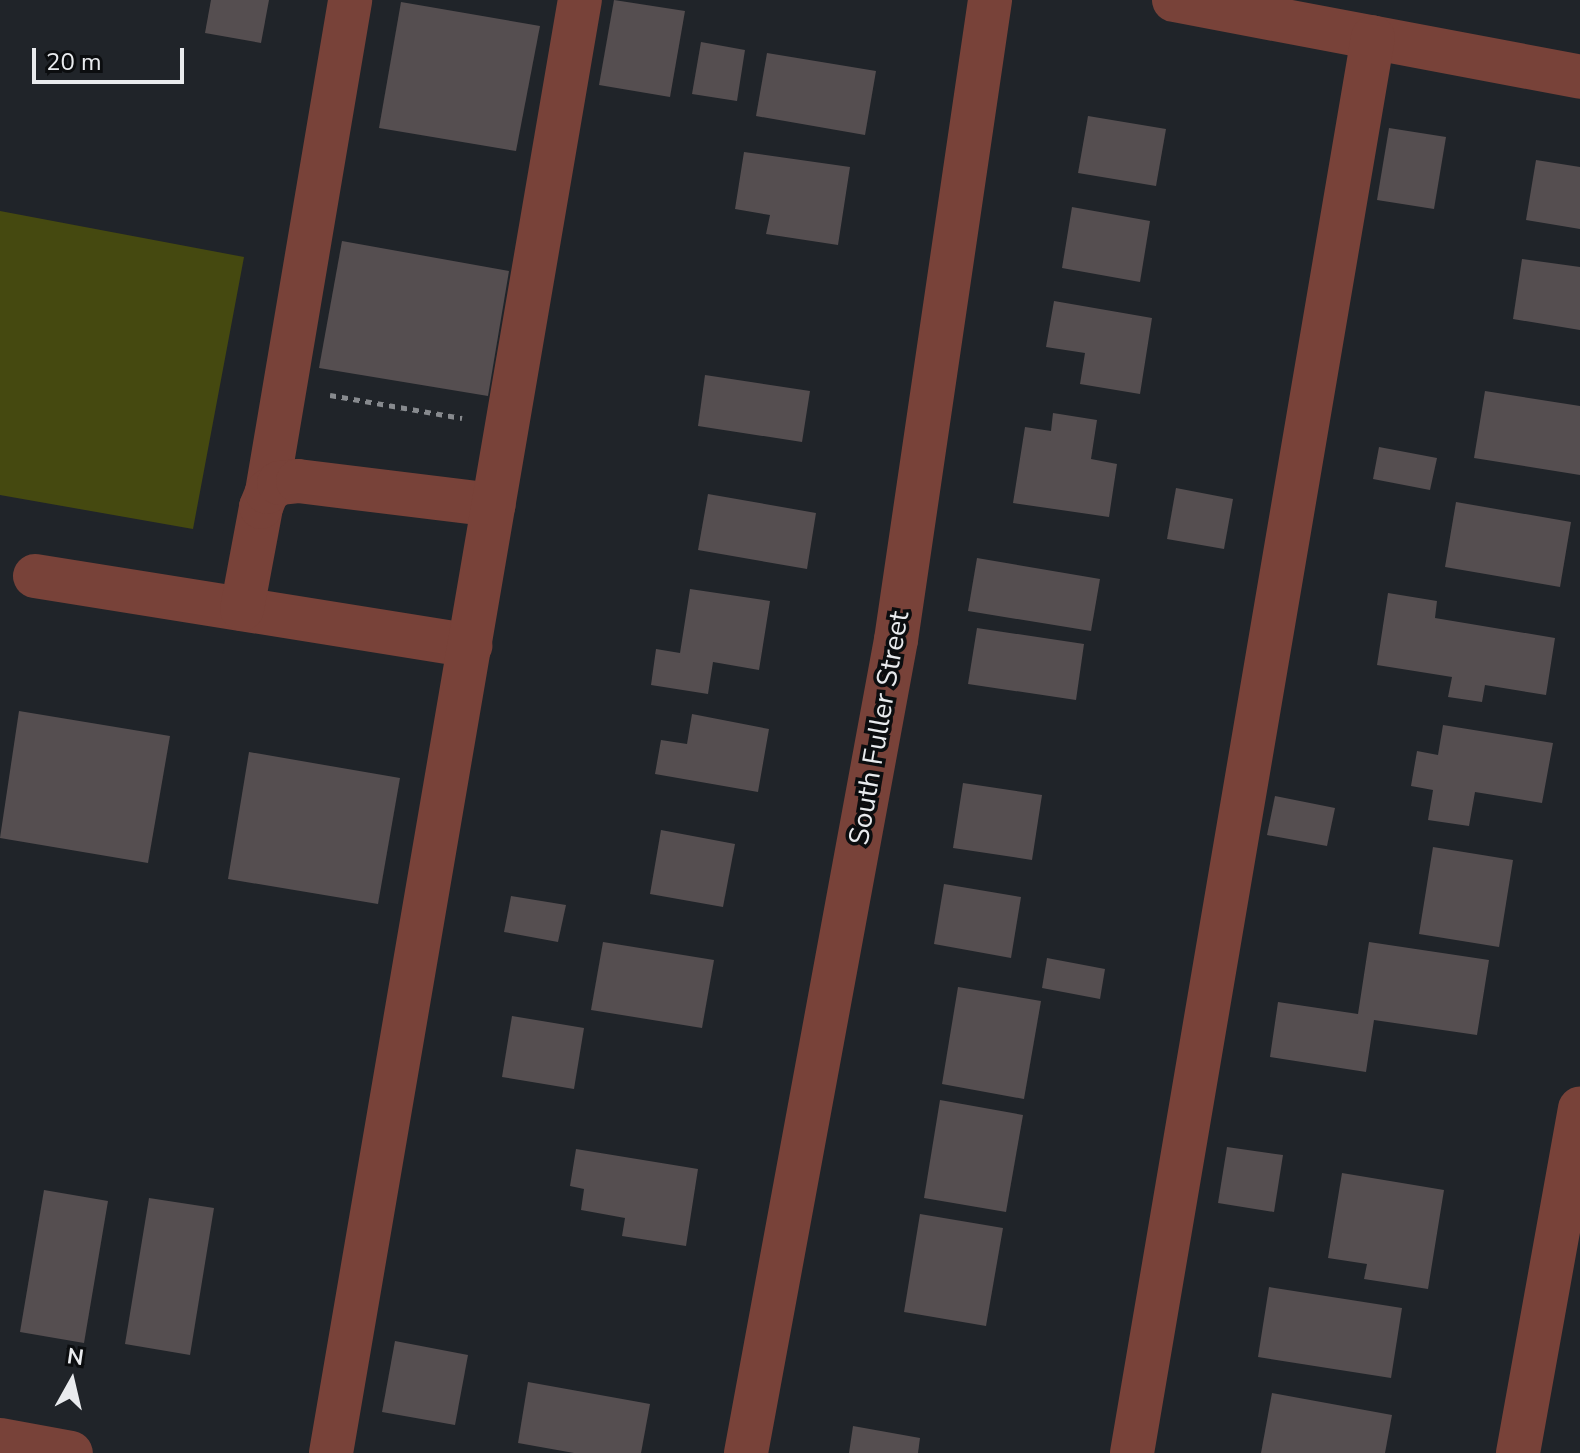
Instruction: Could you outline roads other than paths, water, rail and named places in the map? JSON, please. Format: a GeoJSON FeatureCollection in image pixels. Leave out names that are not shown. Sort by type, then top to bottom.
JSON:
{"type":"FeatureCollection","features":[{"type":"Feature","properties":{"kind":"street"},"geometry":{"type":"LineString","coordinates":[[242,609],[267,492],[350,0]]}},
{"type":"Feature","properties":{"kind":"street"},"geometry":{"type":"LineString","coordinates":[[331,1453],[580,0]]}},
{"type":"Feature","properties":{"kind":"street","name":"South Fuller Street"},"geometry":{"type":"LineString","coordinates":[[746,1453],[896,640],[990,0]]}},
{"type":"Feature","properties":{"kind":"street"},"geometry":{"type":"LineString","coordinates":[[1174,0],[1580,77]]}},
{"type":"Feature","properties":{"kind":"street"},"geometry":{"type":"LineString","coordinates":[[1132,1453],[1373,37]]}},
{"type":"Feature","properties":{"kind":"street"},"geometry":{"type":"LineString","coordinates":[[267,492],[298,481],[494,505]]}},
{"type":"Feature","properties":{"kind":"street"},"geometry":{"type":"LineString","coordinates":[[35,576],[470,646]]}},
{"type":"Feature","properties":{"kind":"street"},"geometry":{"type":"LineString","coordinates":[[1518,1453],[1580,1109]]}},
{"type":"Feature","properties":{"kind":"street"},"geometry":{"type":"LineString","coordinates":[[0,1440],[71,1453]]}}]}
